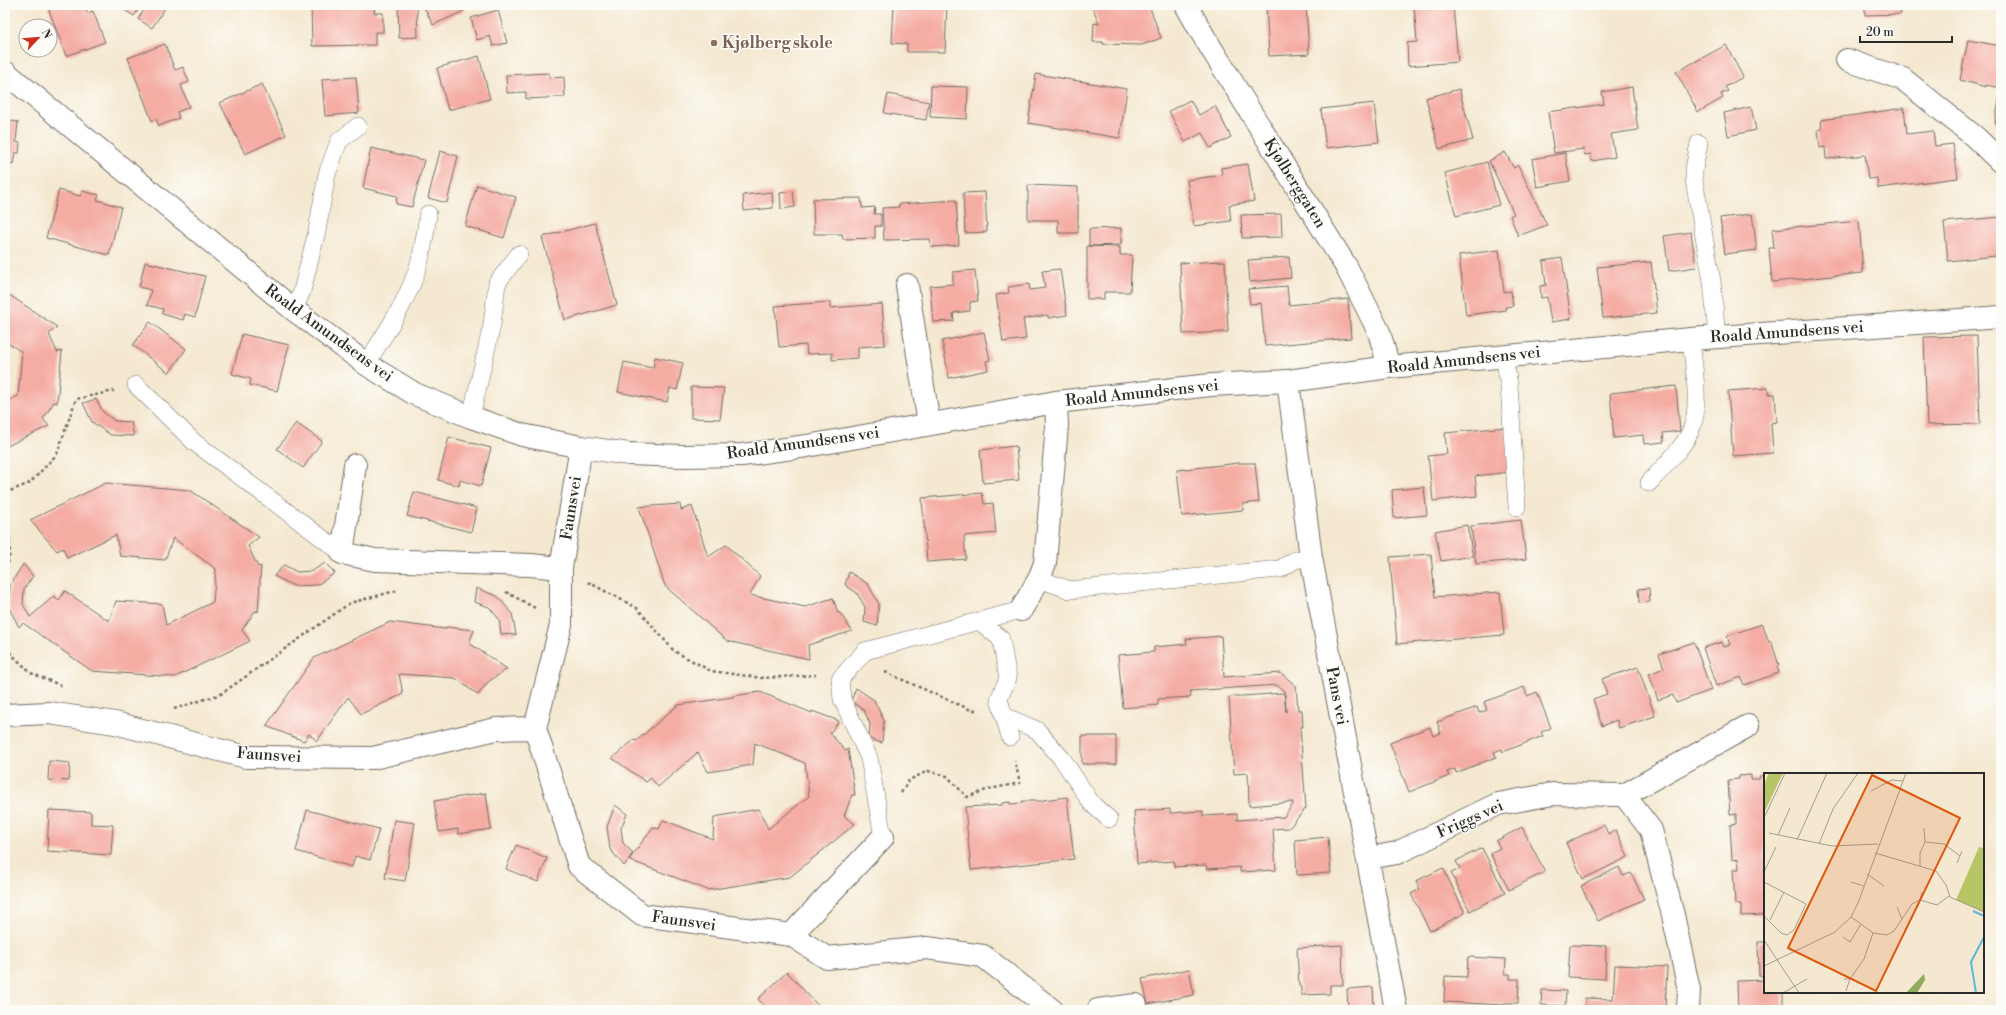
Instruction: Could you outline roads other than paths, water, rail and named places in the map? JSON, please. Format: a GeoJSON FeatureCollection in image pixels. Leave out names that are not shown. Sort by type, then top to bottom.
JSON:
{"type":"FeatureCollection","features":[{"type":"Feature","properties":{"kind":"street","name":"Kjølberggaten"},"geometry":{"type":"LineString","coordinates":[[1186,5],[1347,268],[1379,332],[1389,367]]}},
{"type":"Feature","properties":{"kind":"street"},"geometry":{"type":"LineString","coordinates":[[1847,60],[1903,79],[1975,137],[2001,162]]}},
{"type":"Feature","properties":{"kind":"street","name":"Roald Amundsens vei"},"geometry":{"type":"LineString","coordinates":[[5,72],[294,310],[366,364],[415,394],[471,417],[522,435],[581,447],[629,454],[682,456],[742,455],[807,446],[1056,402],[1212,385],[1288,381],[1389,367],[1691,339],[2001,317]]}},
{"type":"Feature","properties":{"kind":"street"},"geometry":{"type":"LineString","coordinates":[[907,285],[929,424]]}},
{"type":"Feature","properties":{"kind":"street","name":"Pans vei"},"geometry":{"type":"LineString","coordinates":[[1288,381],[1311,558],[1396,1010]]}},
{"type":"Feature","properties":{"kind":"street"},"geometry":{"type":"LineString","coordinates":[[1021,610],[1039,579],[1045,563],[1058,426],[1056,402]]}},
{"type":"Feature","properties":{"kind":"street","name":"Faunsvei"},"geometry":{"type":"LineString","coordinates":[[581,447],[561,568],[562,625],[535,728],[579,866],[642,915],[791,935]]}},
{"type":"Feature","properties":{"kind":"street"},"geometry":{"type":"LineString","coordinates":[[355,465],[342,553],[375,560],[530,565],[561,568]]}},
{"type":"Feature","properties":{"kind":"street","name":"Faunsvei"},"geometry":{"type":"LineString","coordinates":[[5,715],[49,713],[115,723],[246,757],[373,758],[496,730],[535,728]]}},
{"type":"Feature","properties":{"kind":"street","name":"Friggs vei"},"geometry":{"type":"LineString","coordinates":[[1368,858],[1397,853],[1498,804],[1553,794],[1624,795],[1748,726]]}},
{"type":"Feature","properties":{"kind":"street"},"geometry":{"type":"LineString","coordinates":[[1624,795],[1651,830],[1673,915],[1689,990],[1688,1010]]}},
{"type":"Feature","properties":{"kind":"street"},"geometry":{"type":"LineString","coordinates":[[882,832],[791,935],[827,958],[927,948],[983,956],[1052,1010]]}},
{"type":"Feature","properties":{"kind":"street"},"geometry":{"type":"LineString","coordinates":[[1098,1010],[1136,1005]]}},
{"type":"Feature","properties":{"kind":"lane"},"geometry":{"type":"LineString","coordinates":[[294,310],[302,291],[317,231],[327,174],[339,141],[358,126]]}},
{"type":"Feature","properties":{"kind":"lane"},"geometry":{"type":"LineString","coordinates":[[1699,143],[1694,169],[1694,180],[1712,281],[1717,337]]}},
{"type":"Feature","properties":{"kind":"lane"},"geometry":{"type":"LineString","coordinates":[[366,364],[387,332],[405,299],[420,260],[428,214]]}},
{"type":"Feature","properties":{"kind":"lane"},"geometry":{"type":"LineString","coordinates":[[471,417],[492,325],[497,283],[519,254]]}},
{"type":"Feature","properties":{"kind":"lane"},"geometry":{"type":"LineString","coordinates":[[1649,483],[1682,444],[1692,428],[1695,414],[1695,382],[1691,339]]}},
{"type":"Feature","properties":{"kind":"lane"},"geometry":{"type":"LineString","coordinates":[[1504,356],[1509,385],[1517,507]]}},
{"type":"Feature","properties":{"kind":"lane"},"geometry":{"type":"LineString","coordinates":[[136,385],[194,442],[342,553]]}},
{"type":"Feature","properties":{"kind":"lane"},"geometry":{"type":"LineString","coordinates":[[1039,579],[1070,590],[1280,568],[1295,560],[1311,558]]}},
{"type":"Feature","properties":{"kind":"lane"},"geometry":{"type":"LineString","coordinates":[[882,832],[868,758],[842,699],[840,679],[865,651],[1021,610]]}},
{"type":"Feature","properties":{"kind":"lane"},"geometry":{"type":"LineString","coordinates":[[979,621],[1001,639],[1008,678],[999,699],[1010,737]]}},
{"type":"Feature","properties":{"kind":"lane"},"geometry":{"type":"LineString","coordinates":[[1002,712],[1037,730],[1063,760],[1092,804],[1109,820]]}},
{"type":"Feature","properties":{"kind":"place","name":"Kjølberg skole"},"geometry":{"type":"Point","coordinates":[714,43]}}]}
